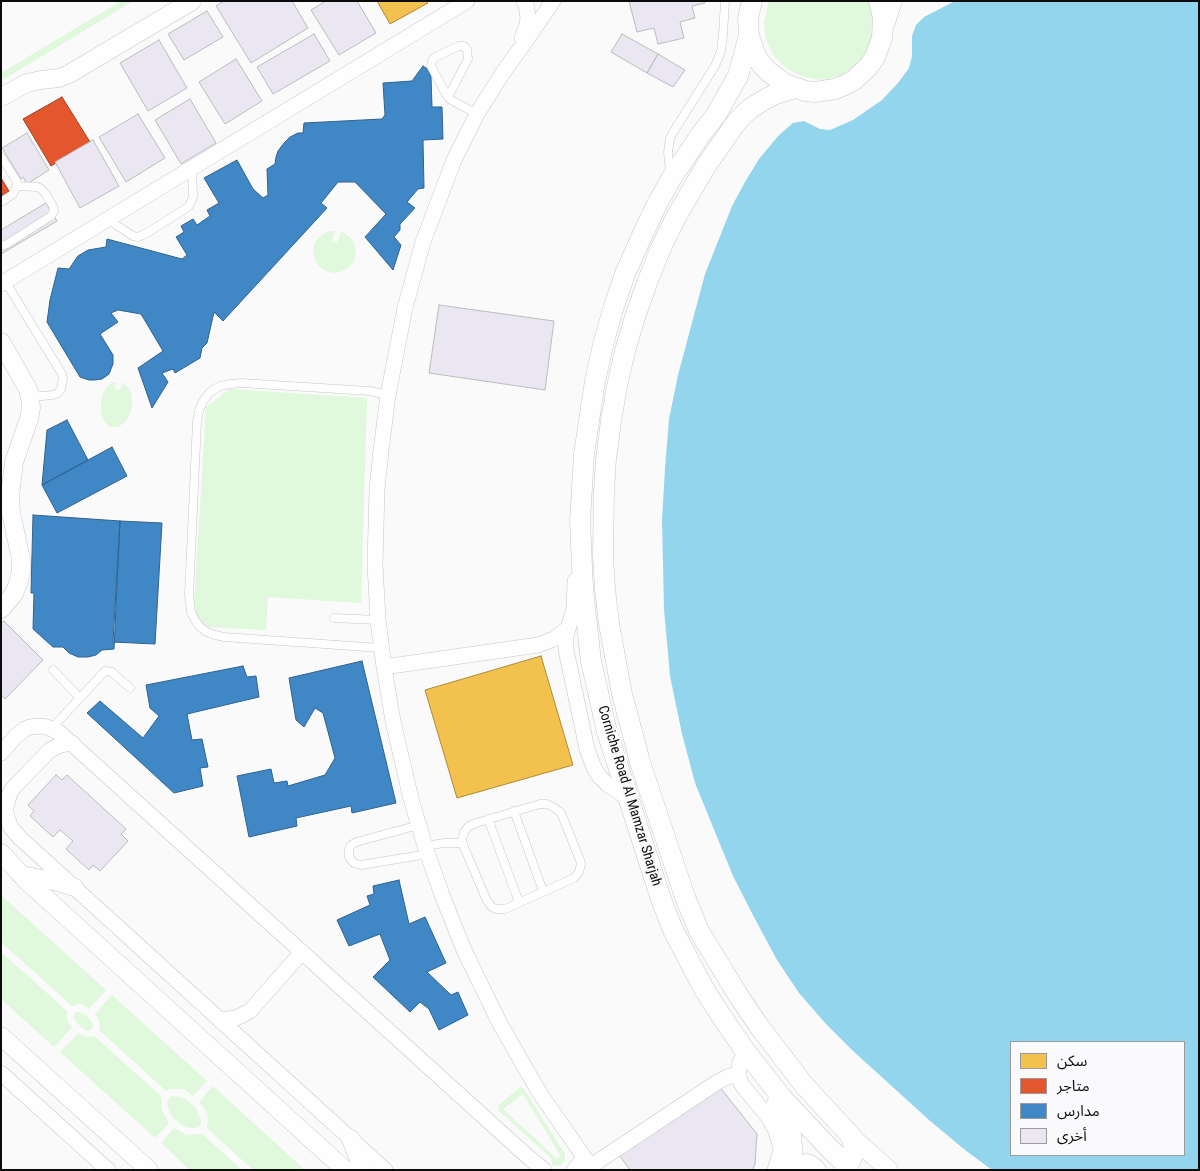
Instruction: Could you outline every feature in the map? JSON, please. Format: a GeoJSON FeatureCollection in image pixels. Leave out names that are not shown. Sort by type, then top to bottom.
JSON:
{"type":"FeatureCollection","features":[{"type":"Feature","properties":{"kind":"main road"},"geometry":{"type":"LineString","coordinates":[[752,1],[748,18],[749,36],[756,56],[768,72],[785,84],[810,91],[825,91],[845,85],[854,80],[869,66],[875,57],[882,38],[883,18],[879,1]]}},
{"type":"Feature","properties":{"kind":"main road","name":"Corniche Road Al Mamzar Sharjah"},"geometry":{"type":"LineString","coordinates":[[749,36],[738,76],[729,93],[671,179],[640,240],[625,274],[603,345],[595,381],[584,454],[581,504],[581,555],[586,625],[598,697],[607,732],[672,930],[704,989],[746,1052],[783,1099],[849,1168]]}},
{"type":"Feature","properties":{"kind":"main road","name":"Corniche Road Al Mamzar Sharjah"},"geometry":{"type":"LineString","coordinates":[[795,88],[764,100],[741,117],[719,146],[676,218],[660,250],[647,283],[625,351],[617,386],[606,458],[603,524],[605,589],[614,659],[630,728],[685,897],[699,931],[738,995],[781,1056],[803,1084],[851,1136]]}},
{"type":"Feature","properties":{"kind":"main road"},"geometry":{"type":"LineString","coordinates":[[781,1056],[761,1072],[767,1088],[786,1118],[791,1133],[792,1157],[790,1170]]}},
{"type":"Feature","properties":{"kind":"main road"},"geometry":{"type":"LineString","coordinates":[[849,1168],[854,1148],[851,1136]]}},
{"type":"Feature","properties":{"kind":"main road"},"geometry":{"type":"LineString","coordinates":[[790,1170],[807,1164],[816,1170]]}},
{"type":"Feature","properties":{"kind":"street"},"geometry":{"type":"LineString","coordinates":[[1,97],[26,83],[59,78],[69,74],[192,1]]}},
{"type":"Feature","properties":{"kind":"street"},"geometry":{"type":"LineString","coordinates":[[3,283],[467,1]]}},
{"type":"Feature","properties":{"kind":"street"},"geometry":{"type":"LineString","coordinates":[[883,28],[893,1]]}},
{"type":"Feature","properties":{"kind":"street"},"geometry":{"type":"LineString","coordinates":[[515,56],[527,25],[528,18],[525,3],[542,5],[552,2]]}},
{"type":"Feature","properties":{"kind":"street"},"geometry":{"type":"LineString","coordinates":[[552,2],[493,87],[477,114],[450,168],[423,242],[404,308],[388,395],[376,507],[375,564],[381,648],[393,721],[401,760],[419,825],[442,895],[464,950],[499,1022],[539,1092],[589,1165]]}},
{"type":"Feature","properties":{"kind":"street"},"geometry":{"type":"LineString","coordinates":[[1,342],[24,382],[30,397],[31,408],[14,462],[10,496],[21,559],[21,572],[13,595],[1,609]]}},
{"type":"Feature","properties":{"kind":"street"},"geometry":{"type":"LineString","coordinates":[[581,555],[576,578],[574,608],[566,643],[567,657],[590,759],[594,768],[604,780],[630,800]]}},
{"type":"Feature","properties":{"kind":"street"},"geometry":{"type":"LineString","coordinates":[[384,667],[538,645],[554,639],[568,629]]}},
{"type":"Feature","properties":{"kind":"street"},"geometry":{"type":"LineString","coordinates":[[538,645],[554,648],[567,657]]}},
{"type":"Feature","properties":{"kind":"street"},"geometry":{"type":"LineString","coordinates":[[2,752],[16,736],[30,727],[52,728],[60,733],[302,952],[525,1163],[544,1170]]}},
{"type":"Feature","properties":{"kind":"street"},"geometry":{"type":"LineString","coordinates":[[72,743],[55,747],[46,754],[10,793],[6,807],[8,822],[15,834],[385,1170]]}},
{"type":"Feature","properties":{"kind":"street"},"geometry":{"type":"LineString","coordinates":[[1,853],[21,875],[345,1170]]}},
{"type":"Feature","properties":{"kind":"street"},"geometry":{"type":"LineString","coordinates":[[21,875],[74,887]]}},
{"type":"Feature","properties":{"kind":"street"},"geometry":{"type":"LineString","coordinates":[[220,1020],[236,1018],[250,1011],[302,952]]}},
{"type":"Feature","properties":{"kind":"street"},"geometry":{"type":"LineString","coordinates":[[245,1043],[250,1011]]}},
{"type":"Feature","properties":{"kind":"street"},"geometry":{"type":"LineString","coordinates":[[1,1036],[149,1170]]}},
{"type":"Feature","properties":{"kind":"street"},"geometry":{"type":"LineString","coordinates":[[746,1052],[740,1062],[738,1074],[742,1085],[769,1118],[776,1131],[780,1153],[775,1170]]}},
{"type":"Feature","properties":{"kind":"street"},"geometry":{"type":"LineString","coordinates":[[1,1073],[95,1164],[108,1170]]}},
{"type":"Feature","properties":{"kind":"street"},"geometry":{"type":"LineString","coordinates":[[574,1170],[589,1165],[716,1083],[738,1074]]}},
{"type":"Feature","properties":{"kind":"street","name":"Corniche Road Al Mamzar Sharjah"},"geometry":{"type":"LineString","coordinates":[[851,1136],[889,1170]]}},
{"type":"Feature","properties":{"kind":"street"},"geometry":{"type":"LineString","coordinates":[[351,1139],[363,1170]]}},
{"type":"Feature","properties":{"kind":"lane"},"geometry":{"type":"LineString","coordinates":[[671,179],[668,152],[670,138],[718,59],[722,43],[725,1]]}},
{"type":"Feature","properties":{"kind":"lane"},"geometry":{"type":"LineString","coordinates":[[448,97],[468,59],[467,50],[464,46],[458,46],[435,57],[431,63],[431,68],[448,97],[477,114]]}},
{"type":"Feature","properties":{"kind":"lane"},"geometry":{"type":"LineString","coordinates":[[1,157],[16,180],[16,186],[12,195],[1,202]]}},
{"type":"Feature","properties":{"kind":"lane"},"geometry":{"type":"LineString","coordinates":[[107,220],[133,236],[147,234],[189,206],[193,197],[192,168]]}},
{"type":"Feature","properties":{"kind":"lane"},"geometry":{"type":"LineString","coordinates":[[1,246],[51,216],[54,212],[53,206],[40,188],[16,186]]}},
{"type":"Feature","properties":{"kind":"lane"},"geometry":{"type":"LineString","coordinates":[[3,283],[62,374],[63,384],[58,393],[30,397]]}},
{"type":"Feature","properties":{"kind":"lane"},"geometry":{"type":"LineString","coordinates":[[381,648],[215,635],[200,627],[195,620],[191,612],[189,595],[197,422],[203,401],[210,392],[220,386],[242,383],[370,391],[388,395]]}},
{"type":"Feature","properties":{"kind":"lane"},"geometry":{"type":"LineString","coordinates":[[334,618],[378,620]]}},
{"type":"Feature","properties":{"kind":"lane"},"geometry":{"type":"LineString","coordinates":[[53,670],[80,698]]}},
{"type":"Feature","properties":{"kind":"lane"},"geometry":{"type":"LineString","coordinates":[[52,728],[105,671],[112,672],[130,688]]}},
{"type":"Feature","properties":{"kind":"lane"},"geometry":{"type":"LineString","coordinates":[[547,804],[561,813],[580,860],[581,868],[577,876],[500,910],[489,904],[462,843],[466,829],[472,824],[514,811],[547,804]]}},
{"type":"Feature","properties":{"kind":"lane"},"geometry":{"type":"LineString","coordinates":[[514,811],[543,891]]}},
{"type":"Feature","properties":{"kind":"lane"},"geometry":{"type":"LineString","coordinates":[[488,819],[519,902]]}},
{"type":"Feature","properties":{"kind":"lane"},"geometry":{"type":"LineString","coordinates":[[419,825],[356,842],[349,850],[349,857],[354,863],[361,865],[427,850],[444,844],[462,843]]}},
{"type":"Feature","properties":{"kind":"green space"},"geometry":{"type":"Polygon","coordinates":[[[121,1],[133,1],[1,81],[1,73],[121,1]]]}},
{"type":"Feature","properties":{"kind":"green space"},"geometry":{"type":"Polygon","coordinates":[[[769,1],[871,1],[876,17],[875,36],[868,53],[856,67],[840,76],[822,80],[804,77],[787,69],[774,56],[766,40],[764,22],[769,1]]]}},
{"type":"Feature","properties":{"kind":"green space"},"geometry":{"type":"Polygon","coordinates":[[[335,231],[332,242],[337,243],[341,232],[344,233],[350,237],[356,250],[352,264],[347,269],[333,273],[321,268],[316,262],[313,249],[319,237],[335,231]]]}},
{"type":"Feature","properties":{"kind":"green space"},"geometry":{"type":"Polygon","coordinates":[[[116,382],[115,389],[120,390],[122,382],[131,392],[132,407],[129,417],[123,424],[117,427],[110,427],[104,421],[101,413],[102,395],[110,384],[116,382]]]}},
{"type":"Feature","properties":{"kind":"green space"},"geometry":{"type":"Polygon","coordinates":[[[230,389],[367,398],[361,603],[268,597],[266,630],[207,627],[196,614],[194,604],[206,407],[230,389]]]}},
{"type":"Feature","properties":{"kind":"green space"},"geometry":{"type":"Polygon","coordinates":[[[2,896],[106,990],[89,1009],[79,1004],[72,1006],[1,942],[2,896]]]}},
{"type":"Feature","properties":{"kind":"green space"},"geometry":{"type":"Polygon","coordinates":[[[1,952],[67,1011],[67,1020],[72,1027],[54,1047],[1,999],[1,952]]]}},
{"type":"Feature","properties":{"kind":"green space"},"geometry":{"type":"Polygon","coordinates":[[[112,995],[207,1081],[193,1096],[180,1089],[166,1091],[99,1030],[100,1023],[95,1014],[112,995]]]}},
{"type":"Feature","properties":{"kind":"green space"},"geometry":{"type":"Polygon","coordinates":[[[76,1012],[87,1016],[93,1025],[92,1029],[88,1031],[77,1023],[73,1016],[76,1012]]]}},
{"type":"Feature","properties":{"kind":"green space"},"geometry":{"type":"Polygon","coordinates":[[[78,1033],[87,1037],[94,1036],[161,1096],[162,1110],[169,1123],[155,1138],[60,1052],[78,1033]]]}},
{"type":"Feature","properties":{"kind":"green space"},"geometry":{"type":"Polygon","coordinates":[[[213,1086],[305,1170],[253,1170],[207,1128],[207,1114],[199,1102],[213,1086]]]}},
{"type":"Feature","properties":{"kind":"green space"},"geometry":{"type":"Polygon","coordinates":[[[520,1087],[524,1088],[565,1154],[565,1161],[559,1166],[552,1165],[551,1158],[498,1110],[499,1105],[520,1087]],[[523,1094],[503,1109],[555,1157],[559,1158],[560,1155],[523,1094]]]}},
{"type":"Feature","properties":{"kind":"green space"},"geometry":{"type":"Polygon","coordinates":[[[172,1096],[184,1098],[195,1107],[201,1120],[199,1127],[186,1127],[173,1118],[167,1103],[168,1099],[172,1096]]]}},
{"type":"Feature","properties":{"kind":"green space"},"geometry":{"type":"Polygon","coordinates":[[[174,1128],[187,1135],[202,1134],[242,1170],[190,1170],[161,1143],[174,1128]]]}},
{"type":"Feature","properties":{"kind":"water"},"geometry":{"type":"Polygon","coordinates":[[[955,1],[1199,1],[1199,1170],[992,1170],[929,1120],[826,1024],[799,993],[777,960],[733,876],[695,783],[682,734],[670,676],[664,609],[662,520],[669,419],[678,375],[705,274],[732,206],[759,159],[779,135],[793,123],[804,121],[820,129],[830,130],[853,120],[882,100],[909,68],[912,56],[912,36],[916,25],[924,17],[955,1]]]}},
{"type":"Feature","properties":{"kind":"building: سكن"},"geometry":{"type":"Polygon","coordinates":[[[377,1],[426,1],[428,3],[390,24],[377,1]]]}},
{"type":"Feature","properties":{"kind":"building: سكن"},"geometry":{"type":"Polygon","coordinates":[[[541,656],[573,765],[457,798],[425,690],[541,656]]]}},
{"type":"Feature","properties":{"kind":"building: متاجر"},"geometry":{"type":"Polygon","coordinates":[[[62,97],[90,142],[51,166],[23,119],[62,97]]]}},
{"type":"Feature","properties":{"kind":"building: متاجر"},"geometry":{"type":"Polygon","coordinates":[[[1,178],[9,191],[1,196],[1,178]]]}},
{"type":"Feature","properties":{"kind":"building: مدارس"},"geometry":{"type":"Polygon","coordinates":[[[423,66],[429,70],[431,77],[432,107],[442,107],[443,139],[423,140],[424,188],[418,189],[407,202],[415,208],[400,224],[400,230],[394,237],[401,245],[393,270],[365,237],[386,214],[355,182],[338,182],[321,203],[327,208],[223,321],[214,312],[207,343],[202,348],[200,358],[175,373],[173,369],[162,373],[168,382],[152,408],[138,368],[163,351],[141,314],[118,310],[111,313],[118,322],[100,334],[113,355],[113,364],[109,374],[102,379],[95,380],[80,377],[47,322],[58,268],[69,269],[78,256],[88,250],[106,247],[107,239],[182,259],[187,255],[176,237],[184,232],[181,226],[193,219],[197,225],[210,216],[207,210],[219,203],[204,178],[237,160],[253,189],[263,198],[268,195],[267,169],[275,164],[278,151],[290,137],[303,133],[304,123],[382,119],[385,115],[383,83],[412,81],[423,66]]]}},
{"type":"Feature","properties":{"kind":"building: مدارس"},"geometry":{"type":"Polygon","coordinates":[[[67,420],[88,460],[42,485],[47,430],[67,420]]]}},
{"type":"Feature","properties":{"kind":"building: مدارس"},"geometry":{"type":"Polygon","coordinates":[[[112,447],[127,476],[57,513],[42,485],[112,447]]]}},
{"type":"Feature","properties":{"kind":"building: مدارس"},"geometry":{"type":"Polygon","coordinates":[[[33,515],[120,521],[114,649],[102,650],[96,655],[88,657],[78,657],[69,653],[63,647],[53,647],[33,629],[34,593],[31,593],[33,515]]]}},
{"type":"Feature","properties":{"kind":"building: مدارس"},"geometry":{"type":"Polygon","coordinates":[[[120,521],[162,523],[155,644],[113,642],[120,521]]]}},
{"type":"Feature","properties":{"kind":"building: مدارس"},"geometry":{"type":"Polygon","coordinates":[[[362,661],[396,803],[352,813],[351,806],[296,818],[297,826],[249,837],[237,776],[271,769],[274,783],[287,781],[288,786],[325,775],[335,758],[323,713],[315,708],[304,727],[296,720],[289,678],[362,661]]]}},
{"type":"Feature","properties":{"kind":"building: مدارس"},"geometry":{"type":"Polygon","coordinates":[[[243,666],[247,677],[256,676],[259,697],[187,714],[192,740],[202,739],[208,767],[200,768],[203,786],[174,793],[87,713],[100,701],[143,738],[159,716],[150,708],[146,685],[243,666]]]}},
{"type":"Feature","properties":{"kind":"building: مدارس"},"geometry":{"type":"Polygon","coordinates":[[[399,880],[409,924],[425,917],[446,963],[427,972],[451,995],[458,992],[468,1015],[439,1030],[429,1009],[420,1002],[410,1012],[373,977],[390,960],[380,934],[349,946],[337,920],[370,905],[367,896],[374,894],[373,886],[399,880]]]}},
{"type":"Feature","properties":{"kind":"building: أخرى"},"geometry":{"type":"Polygon","coordinates":[[[224,1],[292,1],[308,28],[251,63],[216,6],[224,1]]]}},
{"type":"Feature","properties":{"kind":"building: أخرى"},"geometry":{"type":"Polygon","coordinates":[[[326,1],[357,1],[376,33],[339,55],[311,10],[326,1]]]}},
{"type":"Feature","properties":{"kind":"building: أخرى"},"geometry":{"type":"Polygon","coordinates":[[[629,1],[704,1],[705,3],[692,6],[695,18],[680,22],[684,38],[658,44],[654,28],[637,32],[629,1]]]}},
{"type":"Feature","properties":{"kind":"building: أخرى"},"geometry":{"type":"Polygon","coordinates":[[[207,11],[223,37],[184,60],[168,34],[207,11]]]}},
{"type":"Feature","properties":{"kind":"building: أخرى"},"geometry":{"type":"Polygon","coordinates":[[[314,34],[330,61],[273,94],[257,67],[314,34]]]}},
{"type":"Feature","properties":{"kind":"building: أخرى"},"geometry":{"type":"Polygon","coordinates":[[[622,34],[658,54],[647,73],[611,52],[622,34]]]}},
{"type":"Feature","properties":{"kind":"building: أخرى"},"geometry":{"type":"Polygon","coordinates":[[[159,40],[187,88],[148,111],[120,63],[159,40]]]}},
{"type":"Feature","properties":{"kind":"building: أخرى"},"geometry":{"type":"Polygon","coordinates":[[[658,54],[685,70],[673,87],[647,73],[658,54]]]}},
{"type":"Feature","properties":{"kind":"building: أخرى"},"geometry":{"type":"Polygon","coordinates":[[[236,59],[262,101],[225,124],[199,82],[236,59]]]}},
{"type":"Feature","properties":{"kind":"building: أخرى"},"geometry":{"type":"Polygon","coordinates":[[[190,99],[216,143],[181,164],[155,120],[190,99]]]}},
{"type":"Feature","properties":{"kind":"building: أخرى"},"geometry":{"type":"Polygon","coordinates":[[[138,114],[165,158],[126,182],[99,137],[138,114]]]}},
{"type":"Feature","properties":{"kind":"building: أخرى"},"geometry":{"type":"Polygon","coordinates":[[[27,133],[49,170],[27,184],[23,177],[21,179],[2,148],[27,133]]]}},
{"type":"Feature","properties":{"kind":"building: أخرى"},"geometry":{"type":"Polygon","coordinates":[[[93,140],[119,186],[80,208],[55,162],[93,140]]]}},
{"type":"Feature","properties":{"kind":"building: أخرى"},"geometry":{"type":"Polygon","coordinates":[[[46,203],[57,221],[1,254],[1,230],[46,203]]]}},
{"type":"Feature","properties":{"kind":"building: أخرى"},"geometry":{"type":"Polygon","coordinates":[[[439,305],[554,321],[545,390],[429,373],[439,305]]]}},
{"type":"Feature","properties":{"kind":"building: أخرى"},"geometry":{"type":"Polygon","coordinates":[[[4,621],[43,660],[5,699],[1,695],[1,624],[4,621]]]}},
{"type":"Feature","properties":{"kind":"building: أخرى"},"geometry":{"type":"Polygon","coordinates":[[[56,775],[62,780],[67,775],[126,829],[121,834],[128,841],[100,871],[93,865],[89,870],[66,849],[73,841],[60,830],[53,837],[30,816],[34,811],[28,805],[56,775]]]}},
{"type":"Feature","properties":{"kind":"building: أخرى"},"geometry":{"type":"Polygon","coordinates":[[[719,1086],[757,1134],[755,1165],[752,1170],[630,1170],[619,1155],[719,1086]]]}}]}
